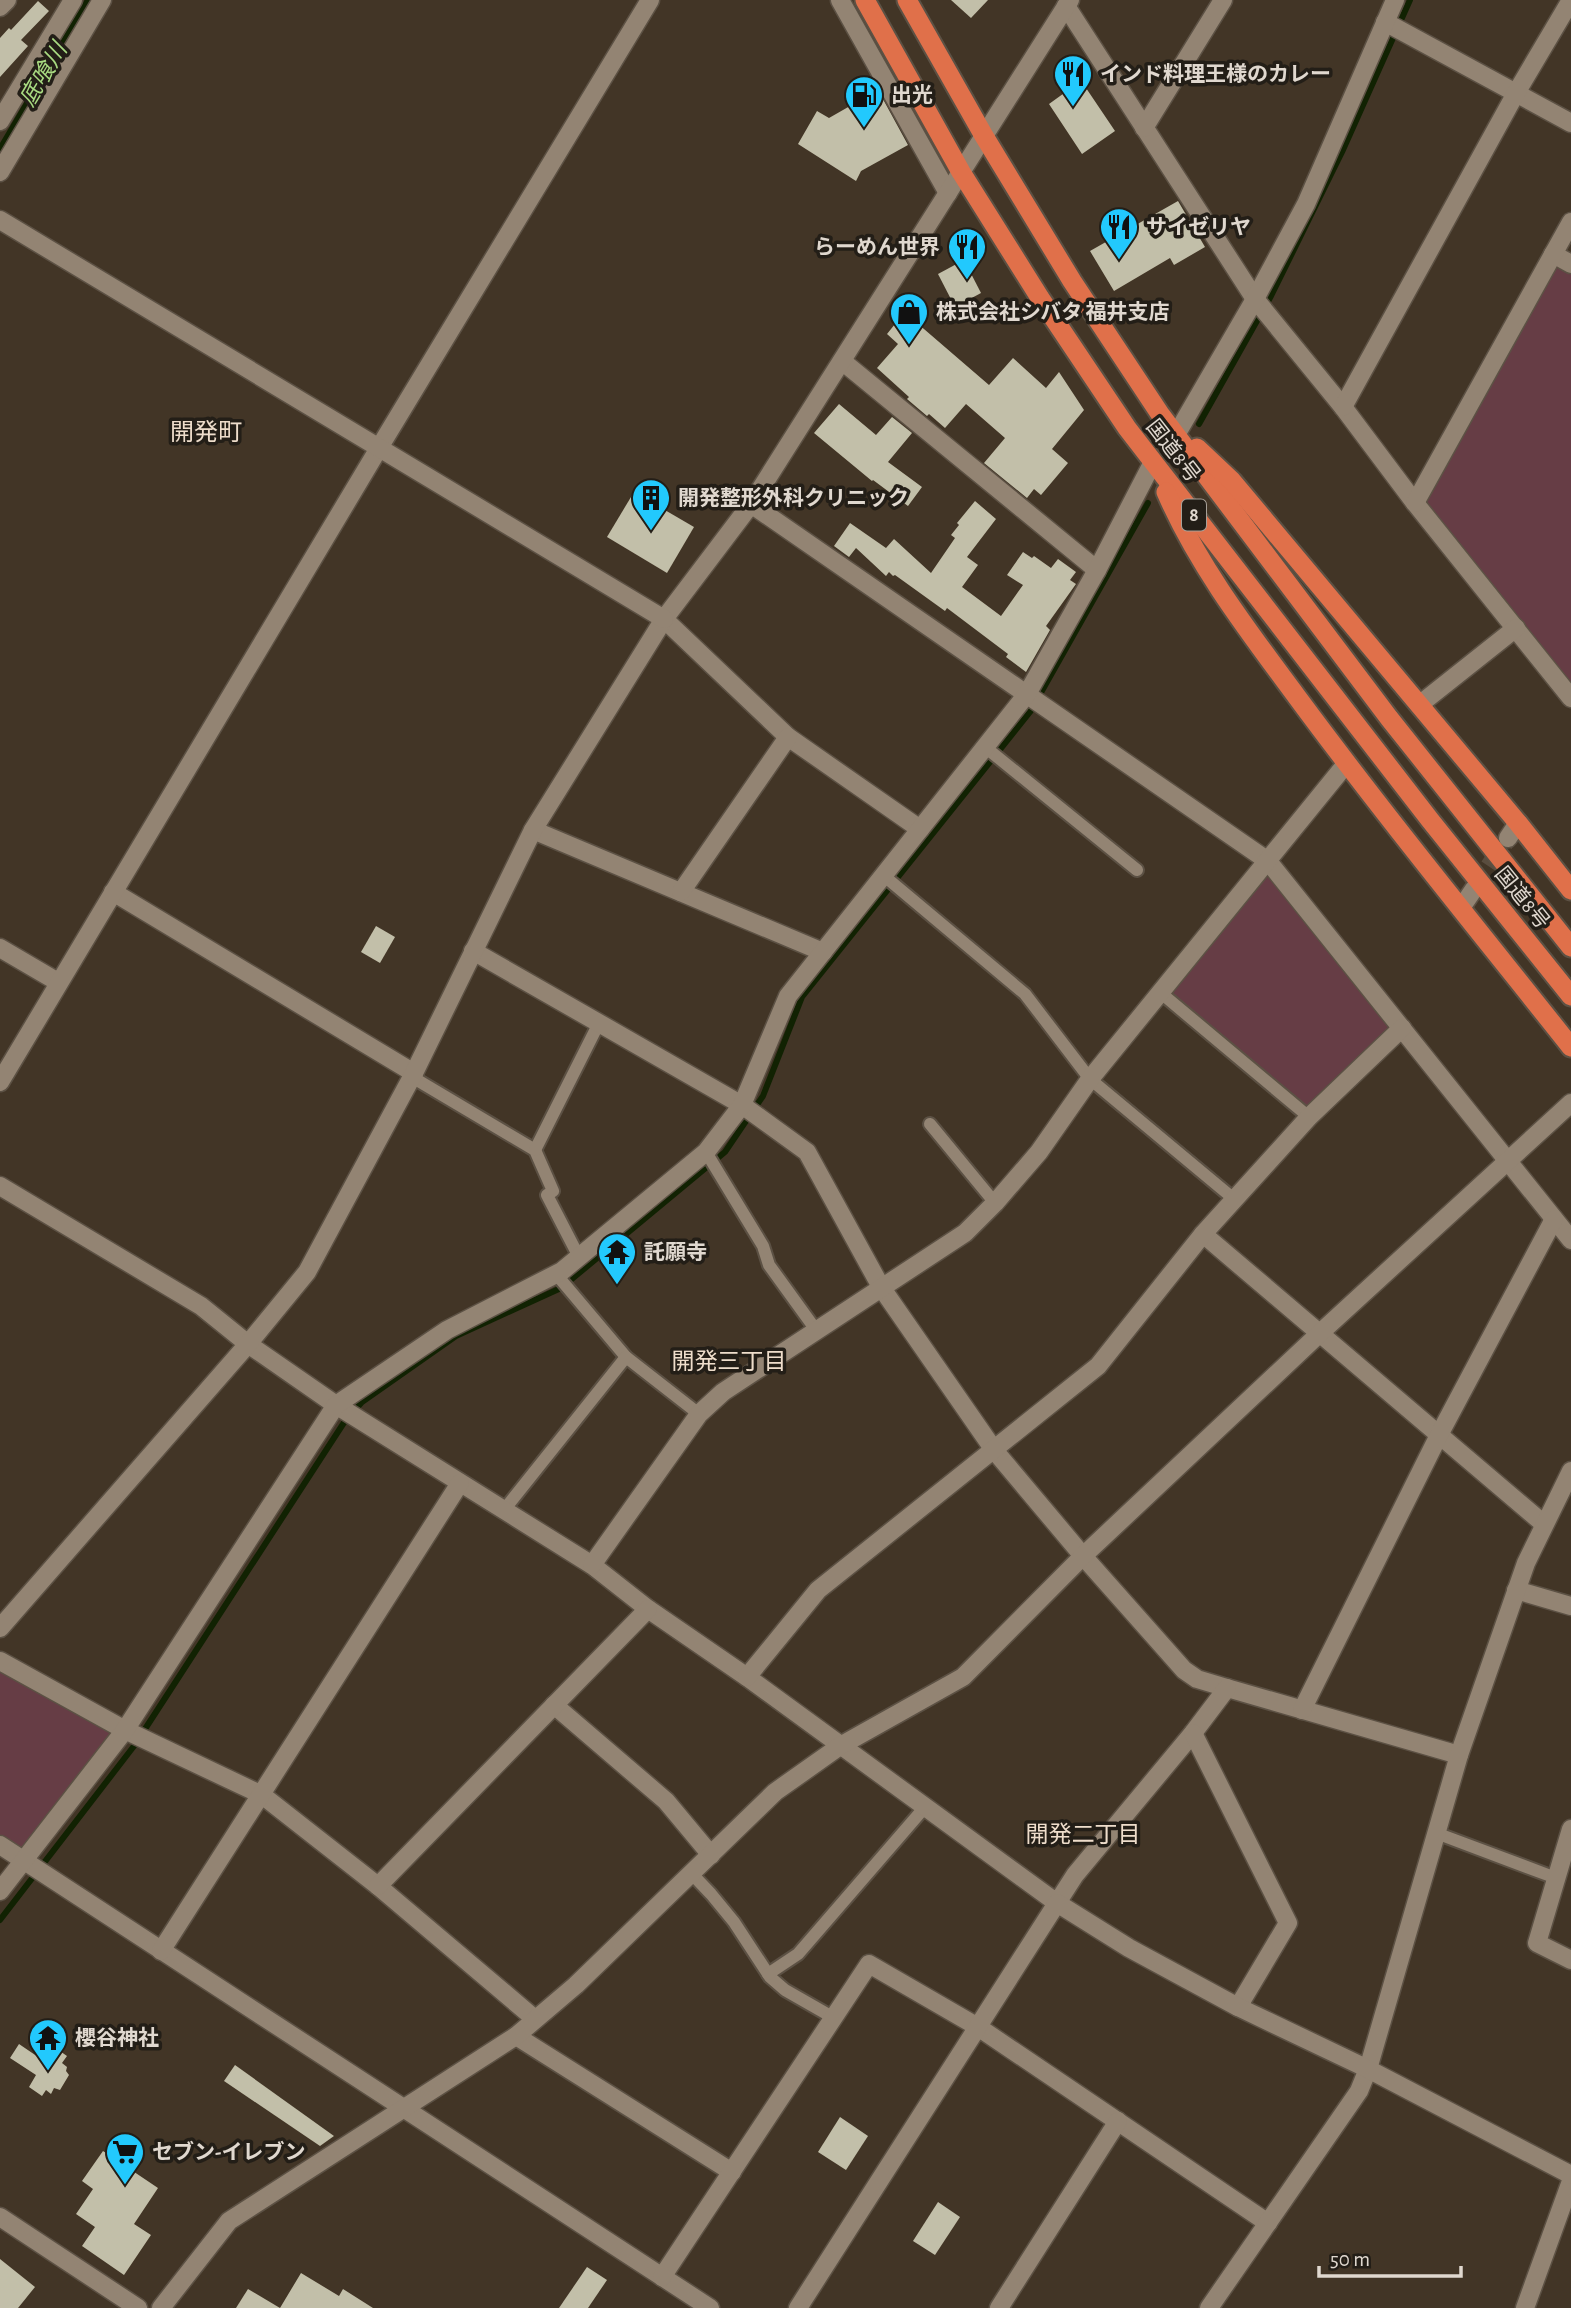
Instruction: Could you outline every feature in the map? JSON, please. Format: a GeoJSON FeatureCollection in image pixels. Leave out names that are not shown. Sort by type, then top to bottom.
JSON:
{"type":"FeatureCollection","features":[{"type":"Feature","properties":{"kind":"highway","name":"国道8号"},"geometry":{"type":"LineString","coordinates":[[865,0],[961,172],[1127,428],[1430,820],[1571,996]]}},
{"type":"Feature","properties":{"kind":"highway","name":"国道8号"},"geometry":{"type":"LineString","coordinates":[[907,0],[984,136],[1072,281],[1160,414],[1177,433],[1389,718],[1571,947]]}},
{"type":"Feature","properties":{"kind":"highway","name":"8"},"geometry":{"type":"LineString","coordinates":[[1177,433],[1233,481],[1419,705],[1513,830],[1571,890]]}},
{"type":"Feature","properties":{"kind":"highway","name":"8"},"geometry":{"type":"LineString","coordinates":[[1153,462],[1197,555],[1253,636],[1346,764],[1571,1047]]}},
{"type":"Feature","properties":{"kind":"street"},"geometry":{"type":"LineString","coordinates":[[0,7],[7,0]]}},
{"type":"Feature","properties":{"kind":"street"},"geometry":{"type":"LineString","coordinates":[[0,121],[73,0]]}},
{"type":"Feature","properties":{"kind":"street"},"geometry":{"type":"LineString","coordinates":[[0,172],[102,0]]}},
{"type":"Feature","properties":{"kind":"street"},"geometry":{"type":"LineString","coordinates":[[0,1082],[650,0]]}},
{"type":"Feature","properties":{"kind":"street"},"geometry":{"type":"LineString","coordinates":[[840,0],[948,193]]}},
{"type":"Feature","properties":{"kind":"street"},"geometry":{"type":"LineString","coordinates":[[1144,128],[1223,0]]}},
{"type":"Feature","properties":{"kind":"street"},"geometry":{"type":"LineString","coordinates":[[1177,433],[1255,299],[1306,204],[1395,0]]}},
{"type":"Feature","properties":{"kind":"street"},"geometry":{"type":"LineString","coordinates":[[1343,407],[1516,93],[1571,0]]}},
{"type":"Feature","properties":{"kind":"street"},"geometry":{"type":"LineString","coordinates":[[0,1628],[307,1272],[413,1075],[533,830],[664,619],[751,504],[1068,3],[1144,128],[1255,299],[1571,698]]}},
{"type":"Feature","properties":{"kind":"street"},"geometry":{"type":"LineString","coordinates":[[1385,22],[1571,123]]}},
{"type":"Feature","properties":{"kind":"street"},"geometry":{"type":"LineString","coordinates":[[0,220],[664,619],[788,737],[920,829]]}},
{"type":"Feature","properties":{"kind":"street"},"geometry":{"type":"LineString","coordinates":[[1415,503],[1571,222]]}},
{"type":"Feature","properties":{"kind":"street"},"geometry":{"type":"LineString","coordinates":[[1553,254],[1571,264]]}},
{"type":"Feature","properties":{"kind":"street"},"geometry":{"type":"LineString","coordinates":[[842,361],[1097,570]]}},
{"type":"Feature","properties":{"kind":"street"},"geometry":{"type":"LineString","coordinates":[[0,1891],[125,1730],[336,1405],[447,1330],[556,1274],[706,1152],[742,1105],[788,996],[1027,694],[1097,570],[1153,462]]}},
{"type":"Feature","properties":{"kind":"street"},"geometry":{"type":"LineString","coordinates":[[751,504],[1268,861],[1571,1240]]}},
{"type":"Feature","properties":{"kind":"street"},"geometry":{"type":"LineString","coordinates":[[1419,705],[1516,628]]}},
{"type":"Feature","properties":{"kind":"street"},"geometry":{"type":"LineString","coordinates":[[681,892],[788,737]]}},
{"type":"Feature","properties":{"kind":"street"},"geometry":{"type":"LineString","coordinates":[[592,1565],[699,1414],[723,1392],[965,1233],[995,1203],[1039,1152],[1090,1079],[1346,764]]}},
{"type":"Feature","properties":{"kind":"street"},"geometry":{"type":"LineString","coordinates":[[533,830],[823,952]]}},
{"type":"Feature","properties":{"kind":"street"},"geometry":{"type":"LineString","coordinates":[[1461,908],[1474,889]]}},
{"type":"Feature","properties":{"kind":"street"},"geometry":{"type":"LineString","coordinates":[[113,892],[413,1075]]}},
{"type":"Feature","properties":{"kind":"street"},"geometry":{"type":"LineString","coordinates":[[0,948],[58,982]]}},
{"type":"Feature","properties":{"kind":"street"},"geometry":{"type":"LineString","coordinates":[[473,951],[742,1105],[807,1152],[881,1287],[993,1450],[1184,1670],[1198,1679],[1227,1688],[1459,1755]]}},
{"type":"Feature","properties":{"kind":"street"},"geometry":{"type":"LineString","coordinates":[[747,1677],[818,1590],[1098,1366],[1234,1199],[1309,1117],[1402,1028]]}},
{"type":"Feature","properties":{"kind":"street"},"geometry":{"type":"LineString","coordinates":[[161,2308],[229,2221],[516,2036],[576,1985],[775,1792],[840,1746],[963,1677],[1083,1556],[1320,1333],[1571,1103]]}},
{"type":"Feature","properties":{"kind":"street"},"geometry":{"type":"LineString","coordinates":[[0,1186],[201,1306],[336,1405],[592,1565],[648,1609],[747,1677],[1057,1903],[1129,1948],[1238,2007],[1368,2069],[1571,2175]]}},
{"type":"Feature","properties":{"kind":"street"},"geometry":{"type":"LineString","coordinates":[[1302,1710],[1439,1435],[1554,1219]]}},
{"type":"Feature","properties":{"kind":"street"},"geometry":{"type":"LineString","coordinates":[[1203,1234],[1544,1524]]}},
{"type":"Feature","properties":{"kind":"street"},"geometry":{"type":"LineString","coordinates":[[1209,2308],[1359,2091],[1368,2069],[1459,1755],[1516,1590],[1544,1524],[1571,1471]]}},
{"type":"Feature","properties":{"kind":"street"},"geometry":{"type":"LineString","coordinates":[[161,1951],[460,1483]]}},
{"type":"Feature","properties":{"kind":"street"},"geometry":{"type":"LineString","coordinates":[[1516,1590],[1571,1606]]}},
{"type":"Feature","properties":{"kind":"street"},"geometry":{"type":"LineString","coordinates":[[379,1886],[648,1609]]}},
{"type":"Feature","properties":{"kind":"street"},"geometry":{"type":"LineString","coordinates":[[0,1661],[125,1730],[262,1795],[379,1886],[535,2019]]}},
{"type":"Feature","properties":{"kind":"street"},"geometry":{"type":"LineString","coordinates":[[798,2308],[1075,1875],[1227,1688]]}},
{"type":"Feature","properties":{"kind":"street"},"geometry":{"type":"LineString","coordinates":[[554,1705],[666,1801],[711,1855]]}},
{"type":"Feature","properties":{"kind":"street"},"geometry":{"type":"LineString","coordinates":[[1193,1733],[1288,1923],[1238,2007]]}},
{"type":"Feature","properties":{"kind":"street"},"geometry":{"type":"LineString","coordinates":[[1571,1829],[1537,1942],[1571,1961]]}},
{"type":"Feature","properties":{"kind":"street"},"geometry":{"type":"LineString","coordinates":[[0,1845],[710,2308]]}},
{"type":"Feature","properties":{"kind":"street"},"geometry":{"type":"LineString","coordinates":[[663,2277],[869,1964],[978,2027],[1268,2223]]}},
{"type":"Feature","properties":{"kind":"street"},"geometry":{"type":"LineString","coordinates":[[516,2036],[732,2172]]}},
{"type":"Feature","properties":{"kind":"street"},"geometry":{"type":"LineString","coordinates":[[999,2308],[1118,2121]]}},
{"type":"Feature","properties":{"kind":"street"},"geometry":{"type":"LineString","coordinates":[[1530,2306],[1571,2181]]}},
{"type":"Feature","properties":{"kind":"street"},"geometry":{"type":"LineString","coordinates":[[0,2217],[138,2308]]}},
{"type":"Feature","properties":{"kind":"lane"},"geometry":{"type":"LineString","coordinates":[[985,747],[1137,870]]}},
{"type":"Feature","properties":{"kind":"lane"},"geometry":{"type":"LineString","coordinates":[[883,875],[1025,994],[1090,1079],[1234,1199]]}},
{"type":"Feature","properties":{"kind":"lane"},"geometry":{"type":"LineString","coordinates":[[1161,993],[1309,1117]]}},
{"type":"Feature","properties":{"kind":"lane"},"geometry":{"type":"LineString","coordinates":[[535,1150],[599,1023]]}},
{"type":"Feature","properties":{"kind":"lane"},"geometry":{"type":"LineString","coordinates":[[413,1075],[535,1150],[553,1191],[547,1195],[579,1256]]}},
{"type":"Feature","properties":{"kind":"lane"},"geometry":{"type":"LineString","coordinates":[[930,1124],[995,1203]]}},
{"type":"Feature","properties":{"kind":"lane"},"geometry":{"type":"LineString","coordinates":[[706,1152],[763,1246],[769,1265],[816,1330]]}},
{"type":"Feature","properties":{"kind":"lane"},"geometry":{"type":"LineString","coordinates":[[556,1274],[626,1357],[699,1414]]}},
{"type":"Feature","properties":{"kind":"lane"},"geometry":{"type":"LineString","coordinates":[[503,1510],[626,1357]]}},
{"type":"Feature","properties":{"kind":"lane"},"geometry":{"type":"LineString","coordinates":[[768,1974],[798,1954],[925,1807]]}},
{"type":"Feature","properties":{"kind":"lane"},"geometry":{"type":"LineString","coordinates":[[1436,1833],[1556,1878]]}},
{"type":"Feature","properties":{"kind":"lane"},"geometry":{"type":"LineString","coordinates":[[692,1874],[734,1922],[768,1974],[785,1990],[834,2018]]}},
{"type":"Feature","properties":{"kind":"shaded area"},"geometry":{"type":"Polygon","coordinates":[[[1553,254],[1571,264],[1571,698],[1415,503],[1553,254]]]}},
{"type":"Feature","properties":{"kind":"shaded area"},"geometry":{"type":"Polygon","coordinates":[[[1264,867],[1402,1028],[1309,1117],[1164,990],[1264,867]]]}},
{"type":"Feature","properties":{"kind":"shaded area"},"geometry":{"type":"Polygon","coordinates":[[[0,1661],[125,1730],[24,1861],[0,1845],[0,1661]]]}},
{"type":"Feature","properties":{"kind":"building"},"geometry":{"type":"Polygon","coordinates":[[[951,0],[988,0],[971,18],[951,0]]]}},
{"type":"Feature","properties":{"kind":"building"},"geometry":{"type":"Polygon","coordinates":[[[38,1],[49,11],[21,40],[28,46],[0,77],[0,38],[38,1]]]}},
{"type":"Feature","properties":{"kind":"building"},"geometry":{"type":"Polygon","coordinates":[[[1086,88],[1115,131],[1082,154],[1049,104],[1067,91],[1071,98],[1086,88]]]}},
{"type":"Feature","properties":{"kind":"building"},"geometry":{"type":"Polygon","coordinates":[[[878,90],[908,145],[861,171],[856,181],[798,144],[817,111],[829,118],[878,90]]]}},
{"type":"Feature","properties":{"kind":"building"},"geometry":{"type":"Polygon","coordinates":[[[1178,201],[1205,247],[1174,265],[1170,258],[1114,291],[1090,251],[1178,201]]]}},
{"type":"Feature","properties":{"kind":"building"},"geometry":{"type":"Polygon","coordinates":[[[964,260],[981,293],[955,307],[938,274],[964,260]]]}},
{"type":"Feature","properties":{"kind":"building"},"geometry":{"type":"Polygon","coordinates":[[[899,319],[911,330],[917,323],[989,385],[1013,358],[1046,388],[1059,372],[1084,410],[1052,449],[1068,463],[1041,495],[1034,489],[1027,498],[984,463],[1005,438],[966,404],[945,428],[907,399],[909,397],[877,368],[898,344],[887,334],[899,319]]]}},
{"type":"Feature","properties":{"kind":"building"},"geometry":{"type":"Polygon","coordinates":[[[839,404],[876,435],[892,417],[912,433],[888,462],[922,487],[908,506],[872,481],[814,433],[839,404]]]}},
{"type":"Feature","properties":{"kind":"building","name":"開発整形外科クリニック"},"geometry":{"type":"Polygon","coordinates":[[[634,492],[694,527],[667,573],[607,537],[634,492]]]}},
{"type":"Feature","properties":{"kind":"building"},"geometry":{"type":"Polygon","coordinates":[[[975,501],[996,519],[967,557],[978,565],[962,587],[1001,616],[1023,585],[1007,575],[1023,552],[1051,568],[1058,559],[1076,572],[1070,580],[1076,584],[1046,626],[1050,630],[1026,672],[1006,657],[1008,654],[947,608],[945,611],[895,575],[889,572],[886,576],[856,548],[849,557],[834,546],[850,523],[886,548],[894,539],[931,573],[955,538],[951,535],[959,525],[957,523],[975,501]]]}},
{"type":"Feature","properties":{"kind":"building"},"geometry":{"type":"Polygon","coordinates":[[[376,926],[395,937],[380,963],[361,952],[376,926]]]}},
{"type":"Feature","properties":{"kind":"building"},"geometry":{"type":"Polygon","coordinates":[[[19,2044],[44,2061],[54,2047],[67,2056],[62,2063],[67,2067],[69,2075],[60,2090],[54,2088],[51,2094],[46,2090],[42,2096],[29,2087],[36,2075],[10,2058],[19,2044]]]}},
{"type":"Feature","properties":{"kind":"building"},"geometry":{"type":"Polygon","coordinates":[[[235,2065],[334,2136],[320,2146],[224,2081],[235,2065]]]}},
{"type":"Feature","properties":{"kind":"building"},"geometry":{"type":"Polygon","coordinates":[[[840,2117],[868,2136],[846,2170],[818,2152],[840,2117]]]}},
{"type":"Feature","properties":{"kind":"building"},"geometry":{"type":"Polygon","coordinates":[[[103,2151],[158,2188],[134,2224],[151,2235],[124,2275],[82,2246],[95,2227],[76,2214],[93,2189],[82,2181],[103,2151]]]}},
{"type":"Feature","properties":{"kind":"building"},"geometry":{"type":"Polygon","coordinates":[[[938,2202],[960,2217],[935,2255],[913,2241],[938,2202]]]}},
{"type":"Feature","properties":{"kind":"building"},"geometry":{"type":"Polygon","coordinates":[[[0,2259],[35,2287],[18,2308],[0,2308],[0,2259]]]}},
{"type":"Feature","properties":{"kind":"building"},"geometry":{"type":"Polygon","coordinates":[[[587,2267],[607,2280],[588,2308],[559,2308],[587,2267]]]}},
{"type":"Feature","properties":{"kind":"building"},"geometry":{"type":"Polygon","coordinates":[[[301,2273],[339,2296],[343,2289],[373,2308],[280,2308],[301,2273]]]}},
{"type":"Feature","properties":{"kind":"building"},"geometry":{"type":"Polygon","coordinates":[[[248,2289],[280,2308],[236,2308],[248,2289]]]}},
{"type":"Feature","properties":{"kind":"waterway","name":"底喰川"},"geometry":{"type":"LineString","coordinates":[[0,149],[88,0]]}},
{"type":"Feature","properties":{"kind":"waterway"},"geometry":{"type":"LineString","coordinates":[[1199,424],[1271,296],[1342,152],[1410,0]]}},
{"type":"Feature","properties":{"kind":"waterway"},"geometry":{"type":"LineString","coordinates":[[0,1920],[134,1746],[345,1421],[362,1402],[456,1336],[561,1288],[725,1152],[763,1096],[802,997],[1030,712],[1148,503]]}},
{"type":"Feature","properties":{"kind":"tunnel"},"geometry":{"type":"LineString","coordinates":[[1474,889],[1508,838]]}},
{"type":"Feature","properties":{"kind":"place","name":"インド料理王様のカレー"},"geometry":{"type":"Point","coordinates":[1073,108]}},
{"type":"Feature","properties":{"kind":"place","name":"出光"},"geometry":{"type":"Point","coordinates":[864,129]}},
{"type":"Feature","properties":{"kind":"place","name":"サイゼリヤ"},"geometry":{"type":"Point","coordinates":[1119,261]}},
{"type":"Feature","properties":{"kind":"place","name":"らーめん世界"},"geometry":{"type":"Point","coordinates":[967,281]}},
{"type":"Feature","properties":{"kind":"place","name":"株式会社シバタ 福井支店"},"geometry":{"type":"Point","coordinates":[909,346]}},
{"type":"Feature","properties":{"kind":"place","name":"開発整形外科クリニック"},"geometry":{"type":"Point","coordinates":[651,532]}},
{"type":"Feature","properties":{"kind":"place","name":"託願寺"},"geometry":{"type":"Point","coordinates":[617,1286]}},
{"type":"Feature","properties":{"kind":"place","name":"櫻谷神社"},"geometry":{"type":"Point","coordinates":[48,2072]}},
{"type":"Feature","properties":{"kind":"place","name":"セブン-イレブン"},"geometry":{"type":"Point","coordinates":[125,2186]}},
{"type":"Feature","properties":{"kind":"district","name":"開発町"},"geometry":{"type":"Point","coordinates":[206,433]}},
{"type":"Feature","properties":{"kind":"district","name":"開発三丁目"},"geometry":{"type":"Point","coordinates":[729,1362]}},
{"type":"Feature","properties":{"kind":"district","name":"開発二丁目"},"geometry":{"type":"Point","coordinates":[1083,1835]}}]}
